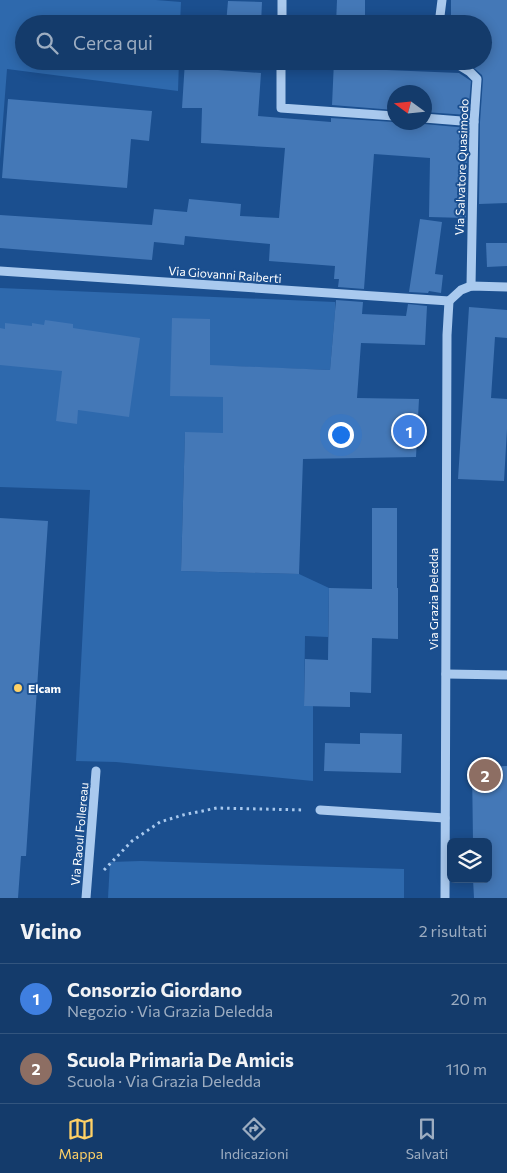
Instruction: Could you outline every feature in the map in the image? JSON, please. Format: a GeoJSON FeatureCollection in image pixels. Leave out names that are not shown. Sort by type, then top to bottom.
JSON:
{"type":"FeatureCollection","features":[{"type":"Feature","properties":{"kind":"street"},"geometry":{"type":"LineString","coordinates":[[282,0],[282,15]]}},
{"type":"Feature","properties":{"kind":"street"},"geometry":{"type":"LineString","coordinates":[[440,15],[442,0]]}},
{"type":"Feature","properties":{"kind":"street"},"geometry":{"type":"LineString","coordinates":[[282,70],[281,108],[387,116]]}},
{"type":"Feature","properties":{"kind":"street","name":"Via Salvatore Quasimodo"},"geometry":{"type":"LineString","coordinates":[[467,70],[477,79],[474,122],[471,286]]}},
{"type":"Feature","properties":{"kind":"street"},"geometry":{"type":"LineString","coordinates":[[432,119],[474,122]]}},
{"type":"Feature","properties":{"kind":"street","name":"Via Giovanni Raiberti"},"geometry":{"type":"LineString","coordinates":[[0,271],[449,301]]}},
{"type":"Feature","properties":{"kind":"street"},"geometry":{"type":"LineString","coordinates":[[449,301],[461,290],[471,286],[507,288]]}},
{"type":"Feature","properties":{"kind":"street","name":"Via Grazia Deledda"},"geometry":{"type":"LineString","coordinates":[[445,898],[447,334],[449,301]]}},
{"type":"Feature","properties":{"kind":"street"},"geometry":{"type":"LineString","coordinates":[[446,674],[507,676]]}},
{"type":"Feature","properties":{"kind":"street","name":"Via Raoul Follereau"},"geometry":{"type":"LineString","coordinates":[[86,895],[96,772]]}},
{"type":"Feature","properties":{"kind":"street"},"geometry":{"type":"LineString","coordinates":[[320,810],[445,818]]}},
{"type":"Feature","properties":{"kind":"path"},"geometry":{"type":"LineString","coordinates":[[86,895],[110,863],[132,841],[160,822],[218,808],[320,810]]}},
{"type":"Feature","properties":{"kind":"shaded area"},"geometry":{"type":"Polygon","coordinates":[[[0,0],[156,0],[181,2],[180,15],[15,15],[15,70],[179,70],[178,91],[7,69],[0,159],[0,0]]]}},
{"type":"Feature","properties":{"kind":"shaded area"},"geometry":{"type":"Polygon","coordinates":[[[0,288],[335,302],[330,370],[224,366],[223,433],[185,433],[181,571],[299,574],[329,588],[328,637],[305,636],[304,705],[313,706],[313,781],[116,762],[76,761],[90,490],[0,487],[0,288]]]}},
{"type":"Feature","properties":{"kind":"shaded area"},"geometry":{"type":"Polygon","coordinates":[[[141,861],[404,869],[404,898],[108,898],[110,862],[141,861]]]}},
{"type":"Feature","properties":{"kind":"building"},"geometry":{"type":"Polygon","coordinates":[[[337,0],[365,0],[365,15],[336,15],[337,0]]]}},
{"type":"Feature","properties":{"kind":"building"},"geometry":{"type":"Polygon","coordinates":[[[451,0],[507,0],[507,203],[479,204],[480,122],[483,79],[482,75],[476,70],[492,70],[492,15],[451,15],[451,0]]]}},
{"type":"Feature","properties":{"kind":"building"},"geometry":{"type":"Polygon","coordinates":[[[228,1],[262,2],[261,15],[227,15],[228,1]]]}},
{"type":"Feature","properties":{"kind":"building"},"geometry":{"type":"Polygon","coordinates":[[[184,70],[261,73],[258,116],[331,122],[331,118],[387,122],[387,130],[432,130],[432,125],[468,128],[466,218],[429,217],[430,158],[374,154],[364,289],[338,287],[339,279],[334,279],[335,266],[269,261],[270,244],[185,236],[184,245],[154,242],[152,260],[0,248],[0,215],[152,225],[154,209],[187,212],[189,199],[241,204],[240,216],[279,218],[285,148],[201,143],[202,108],[182,108],[184,70]]]}},
{"type":"Feature","properties":{"kind":"building"},"geometry":{"type":"Polygon","coordinates":[[[334,70],[459,73],[471,81],[468,115],[432,113],[432,85],[387,85],[387,109],[332,105],[334,70]]]}},
{"type":"Feature","properties":{"kind":"building"},"geometry":{"type":"Polygon","coordinates":[[[8,99],[152,111],[149,141],[131,139],[127,188],[2,178],[8,99]]]}},
{"type":"Feature","properties":{"kind":"building"},"geometry":{"type":"Polygon","coordinates":[[[420,219],[442,222],[435,274],[443,275],[441,293],[429,291],[428,293],[409,292],[420,219]]]}},
{"type":"Feature","properties":{"kind":"building"},"geometry":{"type":"Polygon","coordinates":[[[486,243],[507,243],[507,266],[487,267],[486,243]]]}},
{"type":"Feature","properties":{"kind":"building"},"geometry":{"type":"Polygon","coordinates":[[[336,300],[363,302],[362,314],[406,316],[408,304],[427,306],[425,345],[361,343],[357,398],[419,399],[416,457],[303,459],[299,574],[181,571],[185,432],[223,433],[223,397],[170,396],[172,318],[210,319],[210,365],[330,370],[336,300]]]}},
{"type":"Feature","properties":{"kind":"building"},"geometry":{"type":"Polygon","coordinates":[[[469,307],[507,310],[507,338],[495,337],[491,398],[507,399],[504,481],[458,479],[469,307]]]}},
{"type":"Feature","properties":{"kind":"building"},"geometry":{"type":"Polygon","coordinates":[[[45,320],[73,324],[73,328],[140,338],[129,417],[78,410],[77,424],[56,421],[62,371],[0,365],[0,328],[5,329],[5,323],[32,326],[32,323],[44,325],[45,320]]]}},
{"type":"Feature","properties":{"kind":"building"},"geometry":{"type":"Polygon","coordinates":[[[372,508],[397,508],[398,639],[372,638],[371,693],[350,692],[350,707],[304,706],[305,659],[328,660],[329,588],[372,589],[372,508]]]}},
{"type":"Feature","properties":{"kind":"building","name":"Elcam"},"geometry":{"type":"Polygon","coordinates":[[[0,518],[48,521],[26,856],[21,856],[18,898],[0,898],[0,518]]]}},
{"type":"Feature","properties":{"kind":"building"},"geometry":{"type":"Polygon","coordinates":[[[360,733],[402,734],[401,773],[324,771],[325,743],[360,744],[360,733]]]}},
{"type":"Feature","properties":{"kind":"building"},"geometry":{"type":"Polygon","coordinates":[[[507,766],[507,898],[474,898],[473,883],[492,883],[492,838],[473,838],[472,767],[507,766]]]}},
{"type":"Feature","properties":{"kind":"place","name":"Consorzio Giordano"},"geometry":{"type":"Point","coordinates":[409,431]}},
{"type":"Feature","properties":{"kind":"place","name":"Elcam"},"geometry":{"type":"Point","coordinates":[18,688]}},
{"type":"Feature","properties":{"kind":"place","name":"Scuola Primaria De Amicis"},"geometry":{"type":"Point","coordinates":[485,775]}}]}
